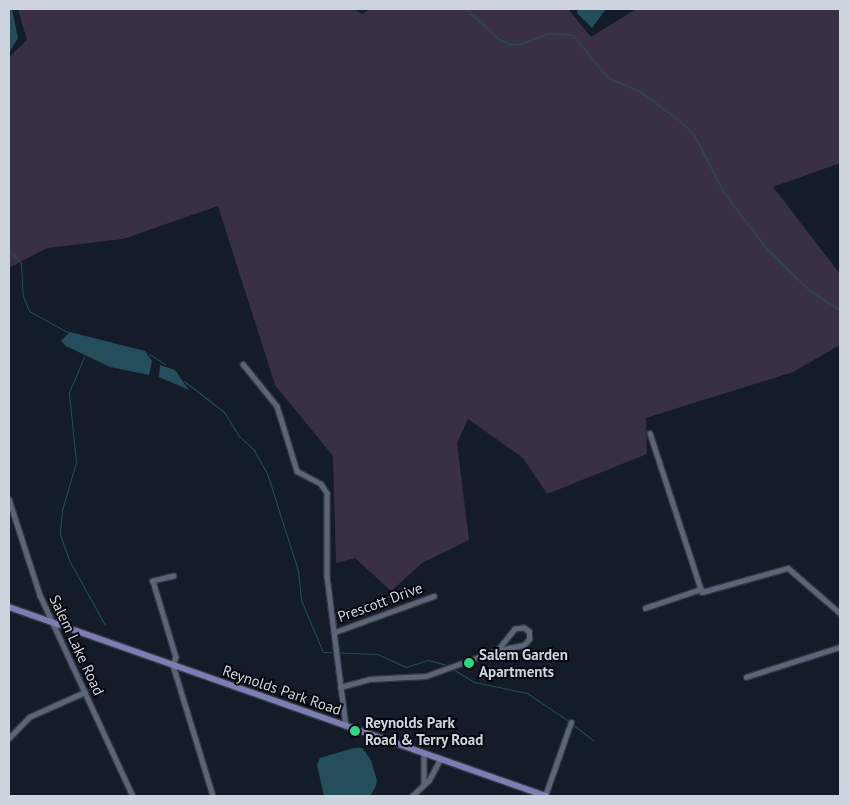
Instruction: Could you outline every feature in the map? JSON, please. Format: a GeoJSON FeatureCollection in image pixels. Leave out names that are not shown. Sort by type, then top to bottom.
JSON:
{"type":"FeatureCollection","features":[{"type":"Feature","properties":{"kind":"main road","name":"Reynolds Park Road"},"geometry":{"type":"LineString","coordinates":[[9,607],[545,796]]}},
{"type":"Feature","properties":{"kind":"street"},"geometry":{"type":"LineString","coordinates":[[242,364],[278,406],[297,470],[321,484],[327,493],[327,576],[346,726]]}},
{"type":"Feature","properties":{"kind":"street"},"geometry":{"type":"LineString","coordinates":[[650,433],[660,458],[702,592],[788,568],[840,613]]}},
{"type":"Feature","properties":{"kind":"street","name":"Salem Lake Road"},"geometry":{"type":"LineString","coordinates":[[9,499],[40,595],[133,796]]}},
{"type":"Feature","properties":{"kind":"street"},"geometry":{"type":"LineString","coordinates":[[174,576],[153,581],[176,657],[173,665],[213,796]]}},
{"type":"Feature","properties":{"kind":"street"},"geometry":{"type":"LineString","coordinates":[[645,608],[702,589]]}},
{"type":"Feature","properties":{"kind":"street","name":"Prescott Drive"},"geometry":{"type":"LineString","coordinates":[[334,632],[434,596]]}},
{"type":"Feature","properties":{"kind":"street"},"geometry":{"type":"LineString","coordinates":[[340,687],[369,678],[416,678],[498,650],[528,642],[529,632],[519,627],[498,650]]}},
{"type":"Feature","properties":{"kind":"street"},"geometry":{"type":"LineString","coordinates":[[512,635],[517,644]]}},
{"type":"Feature","properties":{"kind":"street"},"geometry":{"type":"LineString","coordinates":[[746,677],[840,647]]}},
{"type":"Feature","properties":{"kind":"street"},"geometry":{"type":"LineString","coordinates":[[9,738],[29,717],[85,692]]}},
{"type":"Feature","properties":{"kind":"street"},"geometry":{"type":"LineString","coordinates":[[545,796],[571,722]]}},
{"type":"Feature","properties":{"kind":"street"},"geometry":{"type":"LineString","coordinates":[[424,753],[424,784]]}},
{"type":"Feature","properties":{"kind":"street"},"geometry":{"type":"LineString","coordinates":[[412,796],[424,784],[440,759]]}},
{"type":"Feature","properties":{"kind":"shaded area"},"geometry":{"type":"Polygon","coordinates":[[[18,9],[354,9],[362,14],[370,9],[568,9],[591,37],[636,9],[840,9],[840,163],[773,187],[840,274],[840,345],[793,372],[646,418],[647,454],[547,494],[523,458],[468,419],[457,443],[469,540],[422,563],[391,591],[355,558],[336,563],[333,456],[275,385],[218,206],[123,239],[47,248],[9,268],[9,57],[27,40],[18,9]]]}},
{"type":"Feature","properties":{"kind":"water"},"geometry":{"type":"Polygon","coordinates":[[[9,9],[12,9],[18,38],[9,53],[9,9]]]}},
{"type":"Feature","properties":{"kind":"water"},"geometry":{"type":"Polygon","coordinates":[[[578,9],[606,9],[592,28],[577,13],[578,9]]]}},
{"type":"Feature","properties":{"kind":"water"},"geometry":{"type":"Polygon","coordinates":[[[70,332],[145,351],[152,361],[149,375],[110,367],[66,346],[61,341],[70,332]]]}},
{"type":"Feature","properties":{"kind":"water"},"geometry":{"type":"Polygon","coordinates":[[[160,365],[175,370],[189,390],[159,377],[160,365]]]}},
{"type":"Feature","properties":{"kind":"water"},"geometry":{"type":"Polygon","coordinates":[[[354,748],[362,748],[371,760],[377,781],[370,796],[324,796],[317,765],[320,758],[354,748]]]}},
{"type":"Feature","properties":{"kind":"waterway"},"geometry":{"type":"LineString","coordinates":[[466,9],[499,39],[509,44],[520,44],[549,33],[573,35],[607,77],[641,92],[680,121],[694,135],[724,193],[767,249],[810,291],[840,310]]}},
{"type":"Feature","properties":{"kind":"waterway"},"geometry":{"type":"LineString","coordinates":[[9,250],[21,263],[23,296],[29,311],[69,333]]}},
{"type":"Feature","properties":{"kind":"waterway"},"geometry":{"type":"LineString","coordinates":[[149,354],[165,364]]}},
{"type":"Feature","properties":{"kind":"waterway"},"geometry":{"type":"LineString","coordinates":[[84,357],[69,393],[76,462],[62,510],[60,534],[69,560],[105,625]]}},
{"type":"Feature","properties":{"kind":"waterway"},"geometry":{"type":"LineString","coordinates":[[184,381],[224,412],[239,436],[254,450],[267,473],[298,571],[301,600],[323,652],[377,654],[406,667],[428,660],[450,666]]}},
{"type":"Feature","properties":{"kind":"waterway"},"geometry":{"type":"LineString","coordinates":[[453,669],[474,682],[527,693],[570,722]]}},
{"type":"Feature","properties":{"kind":"waterway"},"geometry":{"type":"LineString","coordinates":[[573,725],[594,741]]}},
{"type":"Feature","properties":{"kind":"place","name":"Salem Garden Apartments"},"geometry":{"type":"Point","coordinates":[469,663]}},
{"type":"Feature","properties":{"kind":"place","name":"Reynolds Park Road & Terry Road"},"geometry":{"type":"Point","coordinates":[355,731]}}]}
